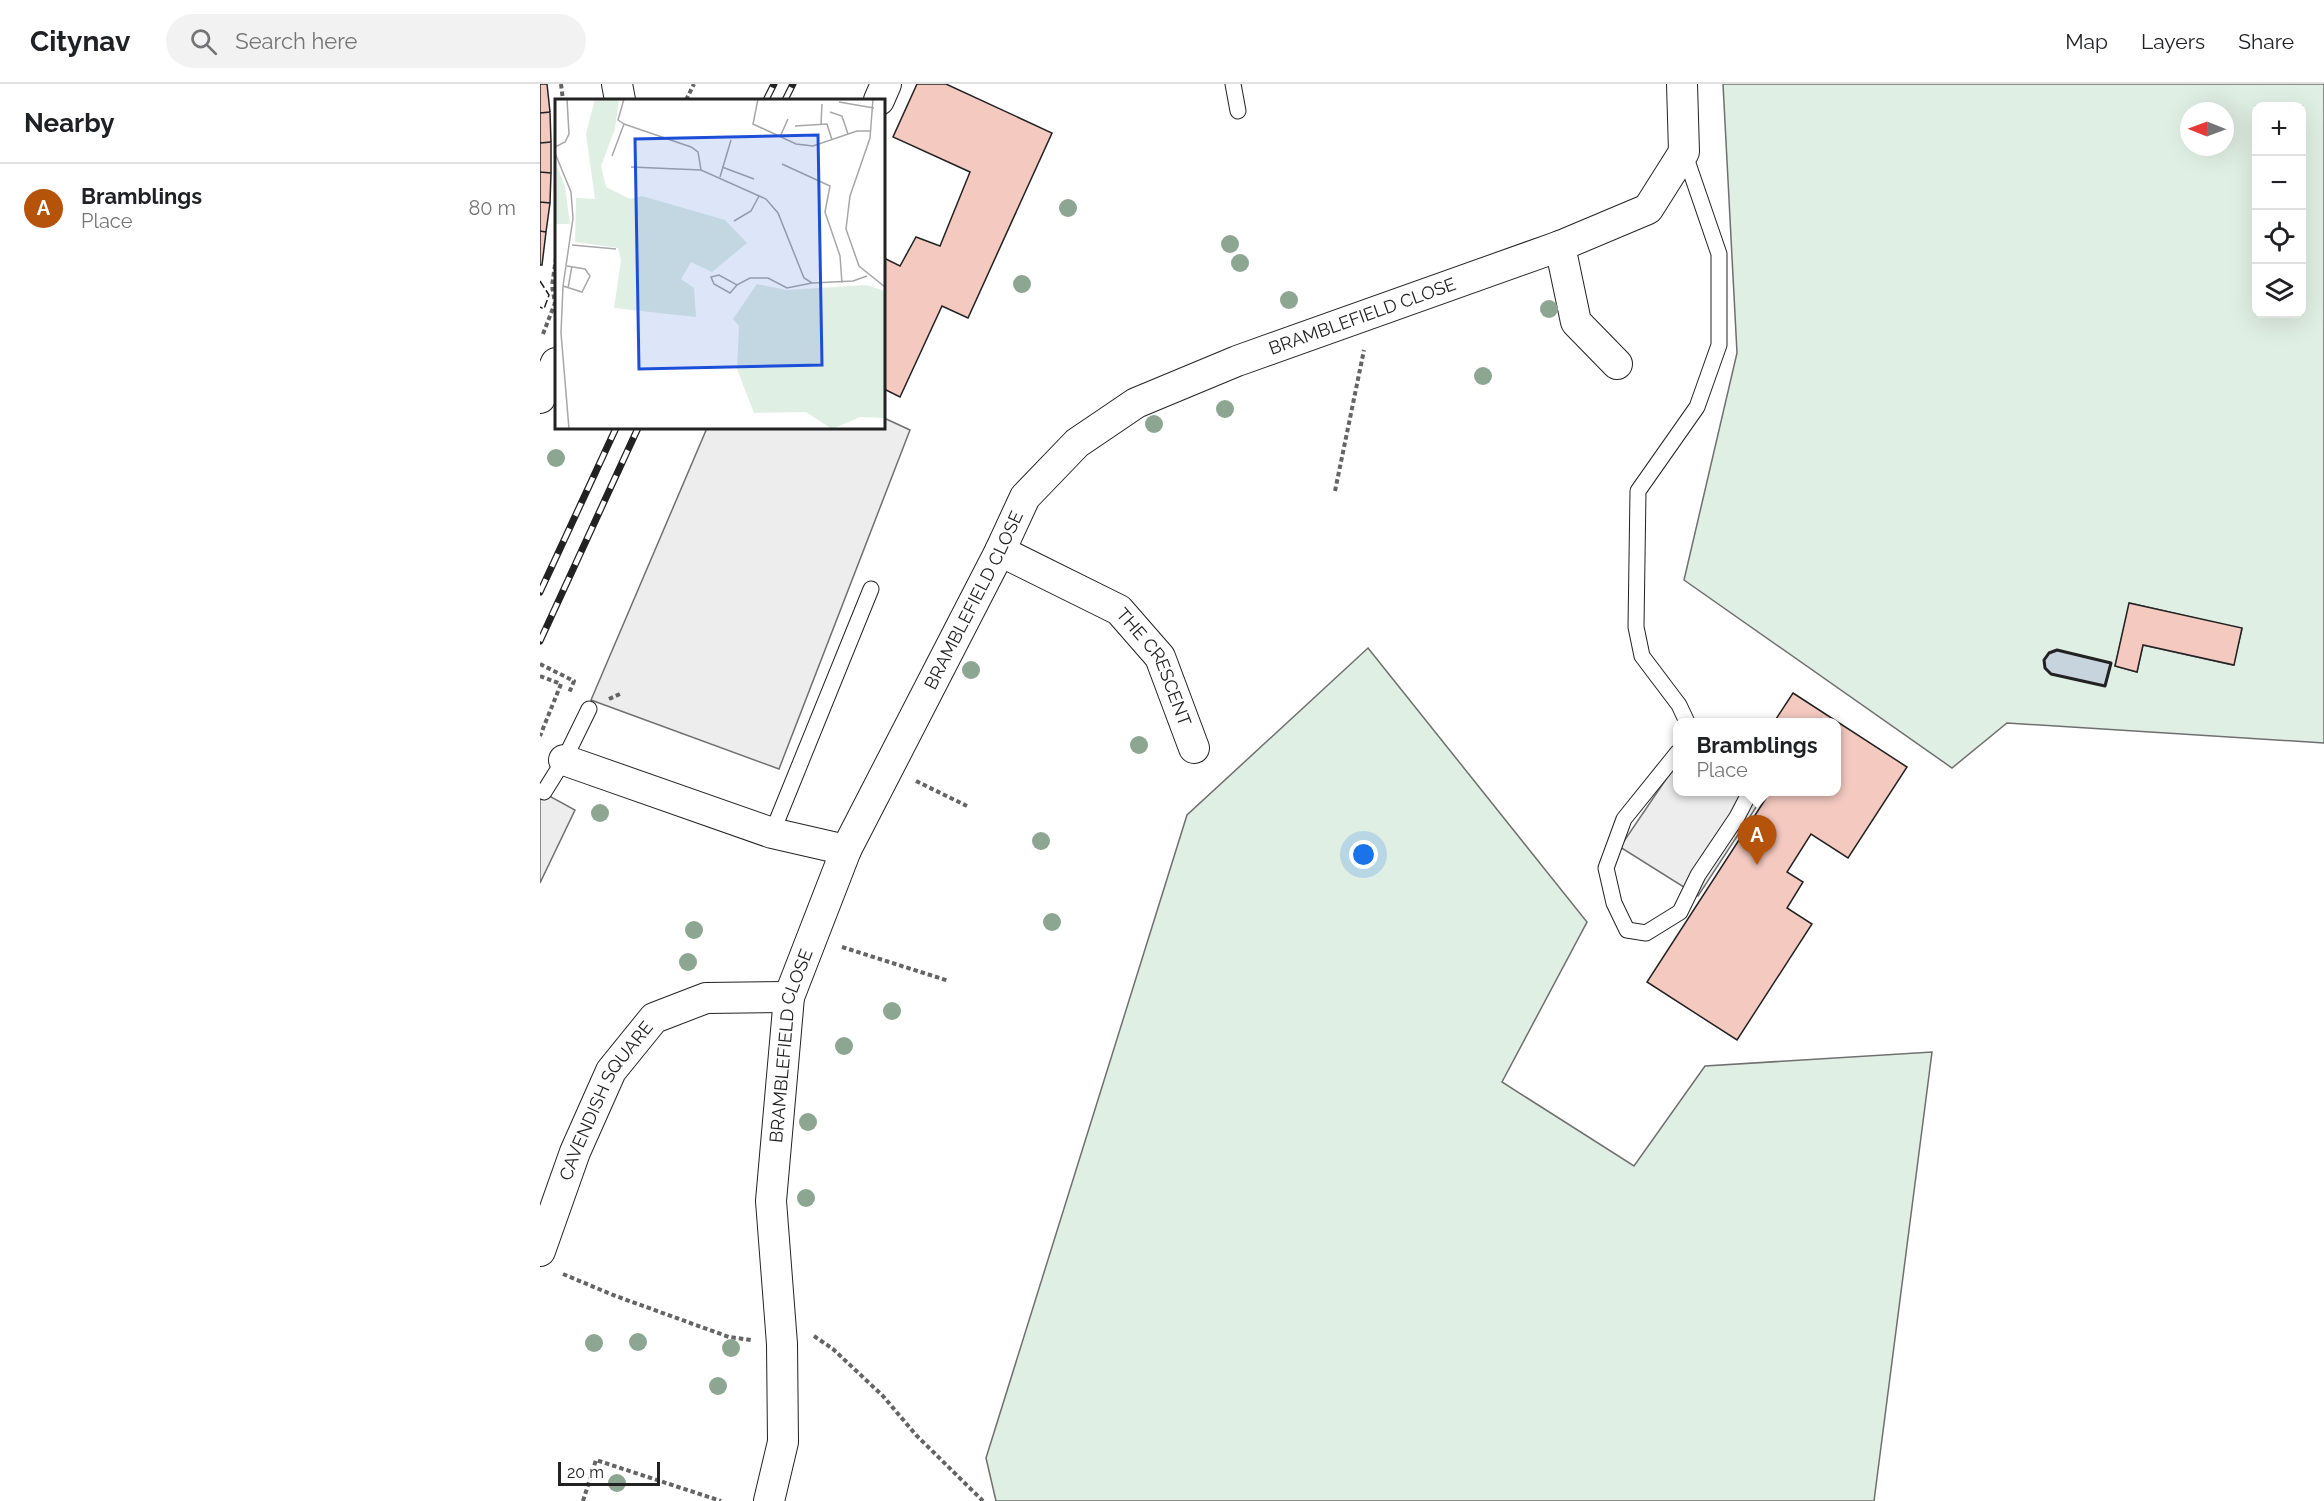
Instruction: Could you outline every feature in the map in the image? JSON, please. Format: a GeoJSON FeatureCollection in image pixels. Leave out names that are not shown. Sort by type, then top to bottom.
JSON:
{"type":"FeatureCollection","features":[{"type":"Feature","properties":{"kind":"street"},"geometry":{"type":"LineString","coordinates":[[617,84],[620,99]]}},
{"type":"Feature","properties":{"kind":"street"},"geometry":{"type":"LineString","coordinates":[[879,99],[886,84]]}},
{"type":"Feature","properties":{"kind":"street"},"geometry":{"type":"LineString","coordinates":[[1682,84],[1684,152]]}},
{"type":"Feature","properties":{"kind":"street","name":"BRAMBLEFIELD CLOSE"},"geometry":{"type":"LineString","coordinates":[[769,1501],[783,1442],[782,1344],[771,1201],[789,997],[846,850],[1000,551],[1025,497],[1077,443],[1136,403],[1237,361],[1560,246],[1648,209],[1684,152]]}},
{"type":"Feature","properties":{"kind":"street"},"geometry":{"type":"LineString","coordinates":[[1560,246],[1576,322],[1617,364]]}},
{"type":"Feature","properties":{"kind":"street","name":"THE CRESCENT"},"geometry":{"type":"LineString","coordinates":[[1000,551],[1119,610],[1160,657],[1194,748]]}},
{"type":"Feature","properties":{"kind":"street"},"geometry":{"type":"LineString","coordinates":[[564,760],[772,833],[846,850]]}},
{"type":"Feature","properties":{"kind":"street","name":"CAVENDISH SQUARE"},"geometry":{"type":"LineString","coordinates":[[540,1251],[575,1152],[611,1071],[654,1018],[706,998],[789,997]]}},
{"type":"Feature","properties":{"kind":"lane"},"geometry":{"type":"LineString","coordinates":[[1233,84],[1238,111]]}},
{"type":"Feature","properties":{"kind":"lane"},"geometry":{"type":"LineString","coordinates":[[1684,152],[1719,254],[1719,345],[1697,407],[1638,491],[1636,627],[1642,656],[1679,705],[1685,718]]}},
{"type":"Feature","properties":{"kind":"lane"},"geometry":{"type":"LineString","coordinates":[[772,833],[871,589]]}},
{"type":"Feature","properties":{"kind":"lane"},"geometry":{"type":"LineString","coordinates":[[544,792],[564,760],[590,709]]}},
{"type":"Feature","properties":{"kind":"lane"},"geometry":{"type":"LineString","coordinates":[[1673,757],[1624,819],[1606,868],[1614,903],[1627,930],[1646,933],[1680,912],[1698,875],[1737,817],[1748,796]]}},
{"type":"Feature","properties":{"kind":"path"},"geometry":{"type":"LineString","coordinates":[[561,84],[563,99]]}},
{"type":"Feature","properties":{"kind":"path"},"geometry":{"type":"LineString","coordinates":[[686,99],[694,84]]}},
{"type":"Feature","properties":{"kind":"path"},"geometry":{"type":"LineString","coordinates":[[540,341],[555,303],[552,288],[555,266]]}},
{"type":"Feature","properties":{"kind":"path"},"geometry":{"type":"LineString","coordinates":[[1335,491],[1371,314]]}},
{"type":"Feature","properties":{"kind":"path"},"geometry":{"type":"LineString","coordinates":[[540,664],[574,681]]}},
{"type":"Feature","properties":{"kind":"path"},"geometry":{"type":"LineString","coordinates":[[540,676],[561,684],[540,736]]}},
{"type":"Feature","properties":{"kind":"path"},"geometry":{"type":"LineString","coordinates":[[888,768],[967,806]]}},
{"type":"Feature","properties":{"kind":"path"},"geometry":{"type":"LineString","coordinates":[[813,937],[949,981]]}},
{"type":"Feature","properties":{"kind":"path"},"geometry":{"type":"LineString","coordinates":[[561,1273],[613,1295],[729,1337],[782,1344]]}},
{"type":"Feature","properties":{"kind":"path"},"geometry":{"type":"LineString","coordinates":[[779,1312],[833,1349],[883,1396],[916,1435],[983,1501]]}},
{"type":"Feature","properties":{"kind":"path"},"geometry":{"type":"LineString","coordinates":[[583,1501],[596,1460],[721,1501]]}},
{"type":"Feature","properties":{"kind":"green space"},"geometry":{"type":"Polygon","coordinates":[[[1723,84],[2324,84],[2324,743],[2007,723],[1952,768],[1684,580],[1737,353],[1723,84]],[[2130,603],[2115,666],[2137,672],[2143,645],[2233,665],[2242,629],[2130,603]]]}},
{"type":"Feature","properties":{"kind":"green space"},"geometry":{"type":"Polygon","coordinates":[[[1368,648],[1587,922],[1502,1082],[1634,1166],[1705,1066],[1932,1052],[1874,1501],[996,1501],[986,1458],[1187,815],[1368,648]]]}},
{"type":"Feature","properties":{"kind":"shaded area"},"geometry":{"type":"Polygon","coordinates":[[[885,418],[910,430],[779,769],[591,700],[707,429],[885,429],[885,418]]]}},
{"type":"Feature","properties":{"kind":"shaded area"},"geometry":{"type":"Polygon","coordinates":[[[2057,650],[2111,663],[2105,686],[2051,674],[2045,668],[2044,660],[2049,653],[2057,650]]]}},
{"type":"Feature","properties":{"kind":"shaded area"},"geometry":{"type":"Polygon","coordinates":[[[1673,769],[1673,796],[1763,796],[1698,896],[1620,847],[1673,769]]]}},
{"type":"Feature","properties":{"kind":"shaded area"},"geometry":{"type":"Polygon","coordinates":[[[540,791],[575,810],[540,883],[540,791]]]}},
{"type":"Feature","properties":{"kind":"building"},"geometry":{"type":"Polygon","coordinates":[[[540,84],[547,84],[550,112],[540,113],[540,84]]]}},
{"type":"Feature","properties":{"kind":"building"},"geometry":{"type":"Polygon","coordinates":[[[917,84],[946,84],[1052,133],[968,318],[942,306],[900,397],[885,390],[885,258],[900,266],[916,237],[940,246],[970,172],[893,137],[917,84]]]}},
{"type":"Feature","properties":{"kind":"building"},"geometry":{"type":"Polygon","coordinates":[[[550,112],[551,142],[540,143],[540,113],[550,112]]]}},
{"type":"Feature","properties":{"kind":"building"},"geometry":{"type":"Polygon","coordinates":[[[551,142],[551,173],[540,172],[540,143],[551,142]]]}},
{"type":"Feature","properties":{"kind":"building"},"geometry":{"type":"Polygon","coordinates":[[[540,172],[551,173],[550,203],[540,202],[540,172]]]}},
{"type":"Feature","properties":{"kind":"building"},"geometry":{"type":"Polygon","coordinates":[[[540,202],[550,203],[546,232],[540,231],[540,202]]]}},
{"type":"Feature","properties":{"kind":"building"},"geometry":{"type":"Polygon","coordinates":[[[540,231],[546,232],[542,265],[540,265],[540,231]]]}},
{"type":"Feature","properties":{"kind":"building"},"geometry":{"type":"Polygon","coordinates":[[[2129,603],[2242,628],[2234,665],[2143,645],[2137,672],[2115,666],[2129,603]]]}},
{"type":"Feature","properties":{"kind":"building"},"geometry":{"type":"Polygon","coordinates":[[[1793,693],[1832,718],[1777,718],[1793,693]]]}},
{"type":"Feature","properties":{"kind":"building"},"geometry":{"type":"Polygon","coordinates":[[[1841,724],[1907,767],[1848,858],[1811,834],[1787,872],[1803,882],[1787,908],[1812,924],[1737,1040],[1647,982],[1767,796],[1841,796],[1841,724]]]}},
{"type":"Feature","properties":{"kind":"railway"},"geometry":{"type":"LineString","coordinates":[[766,99],[774,84]]}},
{"type":"Feature","properties":{"kind":"railway"},"geometry":{"type":"LineString","coordinates":[[786,99],[793,84]]}},
{"type":"Feature","properties":{"kind":"railway"},"geometry":{"type":"LineString","coordinates":[[540,592],[616,429]]}},
{"type":"Feature","properties":{"kind":"railway"},"geometry":{"type":"LineString","coordinates":[[540,641],[638,429]]}},
{"type":"Feature","properties":{"kind":"fence"},"geometry":{"type":"LineString","coordinates":[[540,281],[549,295],[544,309],[540,307]]}},
{"type":"Feature","properties":{"kind":"wall"},"geometry":{"type":"LineString","coordinates":[[2057,650],[2111,663],[2105,686],[2051,674],[2045,668],[2044,660],[2049,653],[2057,650]]}},
{"type":"Feature","properties":{"kind":"place","name":"Bramblings"},"geometry":{"type":"Point","coordinates":[1757,865]}}]}
